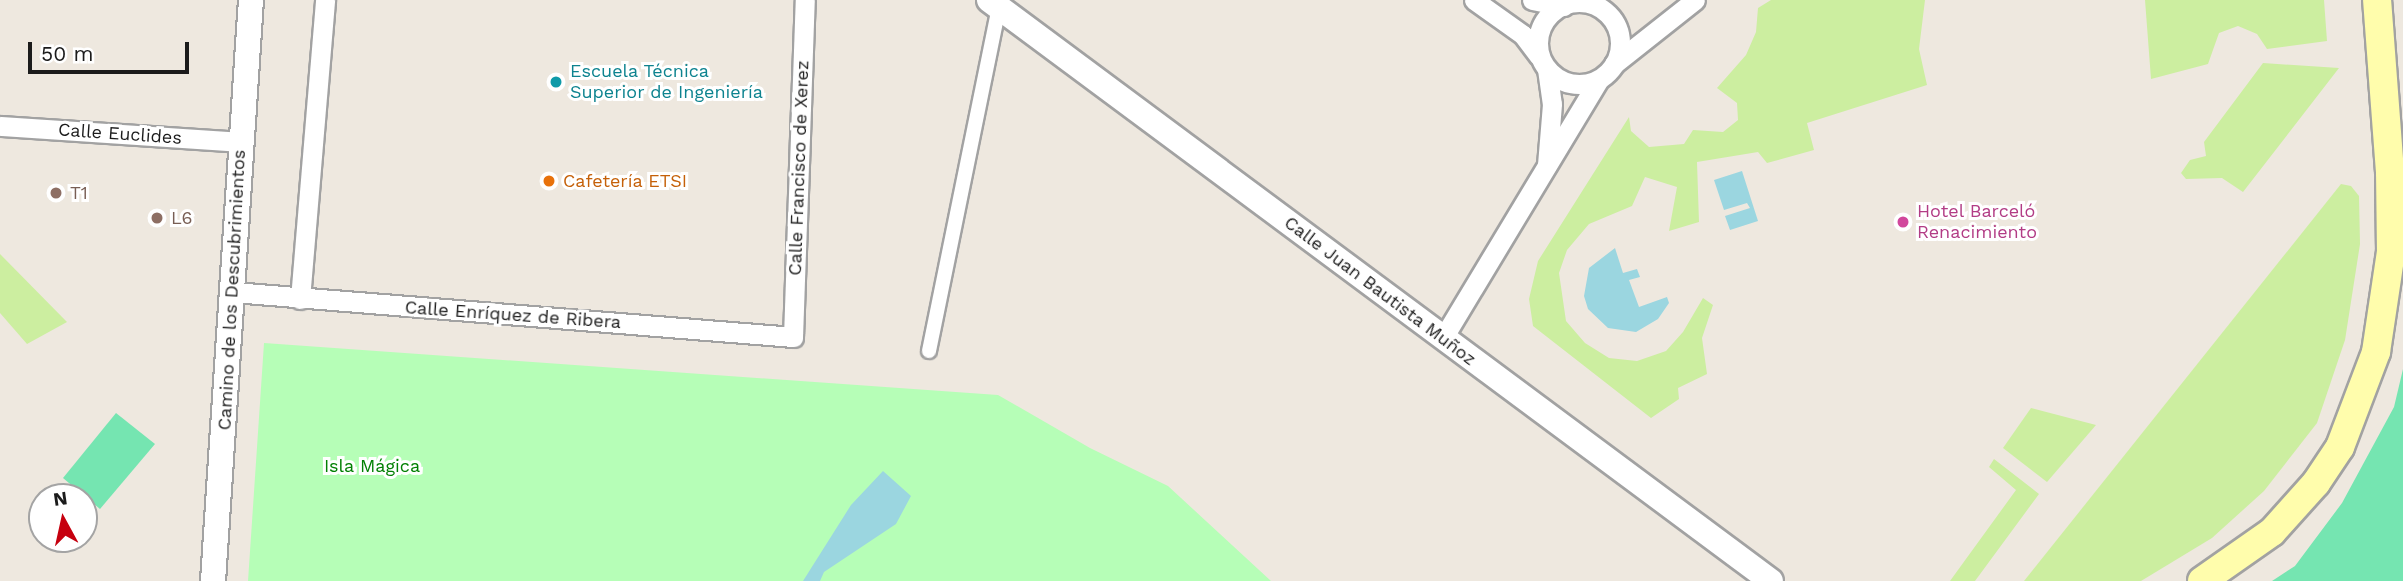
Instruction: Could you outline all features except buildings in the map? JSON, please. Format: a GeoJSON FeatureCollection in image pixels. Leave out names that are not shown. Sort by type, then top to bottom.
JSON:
{"type":"FeatureCollection","features":[{"type":"Feature","properties":{"kind":"main road"},"geometry":{"type":"LineString","coordinates":[[2202,581],[2272,532],[2316,482],[2340,447],[2376,352],[2391,252],[2390,172],[2377,0]]}},
{"type":"Feature","properties":{"kind":"street","name":"Camino de los Descubrimientos"},"geometry":{"type":"LineString","coordinates":[[213,581],[251,0]]}},
{"type":"Feature","properties":{"kind":"street"},"geometry":{"type":"LineString","coordinates":[[300,299],[325,0]]}},
{"type":"Feature","properties":{"kind":"street","name":"Calle Francisco de Xerez"},"geometry":{"type":"LineString","coordinates":[[793,337],[805,0]]}},
{"type":"Feature","properties":{"kind":"street"},"geometry":{"type":"LineString","coordinates":[[1474,0],[1523,35],[1543,64],[1577,84],[1599,79]]}},
{"type":"Feature","properties":{"kind":"street"},"geometry":{"type":"LineString","coordinates":[[1532,0],[1563,6],[1596,2],[1610,17],[1620,40],[1614,64]]}},
{"type":"Feature","properties":{"kind":"street"},"geometry":{"type":"LineString","coordinates":[[1443,338],[1547,170],[1599,79],[1695,0]]}},
{"type":"Feature","properties":{"kind":"street"},"geometry":{"type":"LineString","coordinates":[[929,351],[994,4]]}},
{"type":"Feature","properties":{"kind":"street","name":"Calle Juan Bautista Muñoz"},"geometry":{"type":"LineString","coordinates":[[994,4],[1772,581]]}},
{"type":"Feature","properties":{"kind":"street"},"geometry":{"type":"LineString","coordinates":[[1547,170],[1552,104],[1539,33],[1552,12],[1563,6]]}},
{"type":"Feature","properties":{"kind":"street","name":"Calle Euclides"},"geometry":{"type":"LineString","coordinates":[[0,126],[240,142]]}},
{"type":"Feature","properties":{"kind":"street","name":"Calle Enríquez de Ribera"},"geometry":{"type":"LineString","coordinates":[[233,292],[793,337]]}},
{"type":"Feature","properties":{"kind":"green space"},"geometry":{"type":"Polygon","coordinates":[[[1771,0],[1925,0],[1919,49],[1927,85],[1807,123],[1814,150],[1767,163],[1758,152],[1697,162],[1699,222],[1669,231],[1677,187],[1645,177],[1632,206],[1589,224],[1567,250],[1559,273],[1566,321],[1585,343],[1609,358],[1637,361],[1666,351],[1683,332],[1703,298],[1713,305],[1702,338],[1707,374],[1678,388],[1679,399],[1651,418],[1533,326],[1529,299],[1538,261],[1629,117],[1631,131],[1649,147],[1684,144],[1693,130],[1723,132],[1738,120],[1737,103],[1717,88],[1746,55],[1756,32],[1758,8],[1771,0]]]}},
{"type":"Feature","properties":{"kind":"green space"},"geometry":{"type":"Polygon","coordinates":[[[2145,0],[2324,0],[2327,41],[2267,49],[2257,34],[2238,26],[2219,33],[2208,64],[2151,79],[2145,0]]]}},
{"type":"Feature","properties":{"kind":"green space"},"geometry":{"type":"Polygon","coordinates":[[[2263,63],[2339,68],[2243,192],[2222,178],[2186,179],[2181,173],[2190,160],[2206,156],[2204,142],[2263,63]]]}},
{"type":"Feature","properties":{"kind":"green space"},"geometry":{"type":"Polygon","coordinates":[[[2341,184],[2351,186],[2359,196],[2360,244],[2345,340],[2317,423],[2264,491],[2212,538],[2141,581],[2024,581],[2341,184]]]}},
{"type":"Feature","properties":{"kind":"green space"},"geometry":{"type":"Polygon","coordinates":[[[0,254],[67,322],[27,344],[0,313],[0,254]]]}},
{"type":"Feature","properties":{"kind":"green space","name":"Isla Mágica"},"geometry":{"type":"Polygon","coordinates":[[[264,343],[998,395],[1090,448],[1168,486],[1271,581],[248,581],[264,343]]]}},
{"type":"Feature","properties":{"kind":"green space"},"geometry":{"type":"Polygon","coordinates":[[[2403,369],[2403,581],[2272,581],[2295,566],[2342,503],[2394,407],[2403,369]]]}},
{"type":"Feature","properties":{"kind":"green space"},"geometry":{"type":"Polygon","coordinates":[[[2031,408],[2096,425],[2047,482],[2003,448],[2031,408]]]}},
{"type":"Feature","properties":{"kind":"green space"},"geometry":{"type":"Polygon","coordinates":[[[116,413],[155,444],[100,509],[98,483],[69,483],[63,478],[116,413]]]}},
{"type":"Feature","properties":{"kind":"green space"},"geometry":{"type":"Polygon","coordinates":[[[1994,459],[2039,494],[1975,581],[1950,581],[2016,490],[1989,467],[1994,459]]]}},
{"type":"Feature","properties":{"kind":"water"},"geometry":{"type":"Polygon","coordinates":[[[1742,171],[1758,221],[1730,230],[1725,216],[1750,208],[1747,203],[1724,210],[1714,180],[1742,171]]]}},
{"type":"Feature","properties":{"kind":"water"},"geometry":{"type":"Polygon","coordinates":[[[1615,248],[1623,273],[1637,269],[1640,277],[1629,280],[1639,307],[1667,297],[1669,303],[1658,319],[1636,332],[1608,328],[1588,309],[1584,296],[1589,268],[1615,248]]]}},
{"type":"Feature","properties":{"kind":"water"},"geometry":{"type":"Polygon","coordinates":[[[883,471],[911,496],[896,524],[824,572],[820,581],[803,581],[851,505],[883,471]]]}},
{"type":"Feature","properties":{"kind":"place","name":"Escuela Técnica Superior de Ingeniería"},"geometry":{"type":"Point","coordinates":[556,82]}},
{"type":"Feature","properties":{"kind":"place","name":"Cafetería ETSI"},"geometry":{"type":"Point","coordinates":[549,181]}},
{"type":"Feature","properties":{"kind":"place","name":"T1"},"geometry":{"type":"Point","coordinates":[56,193]}},
{"type":"Feature","properties":{"kind":"place","name":"L6"},"geometry":{"type":"Point","coordinates":[157,218]}},
{"type":"Feature","properties":{"kind":"place","name":"Hotel Barceló Renacimiento"},"geometry":{"type":"Point","coordinates":[1903,222]}}]}
